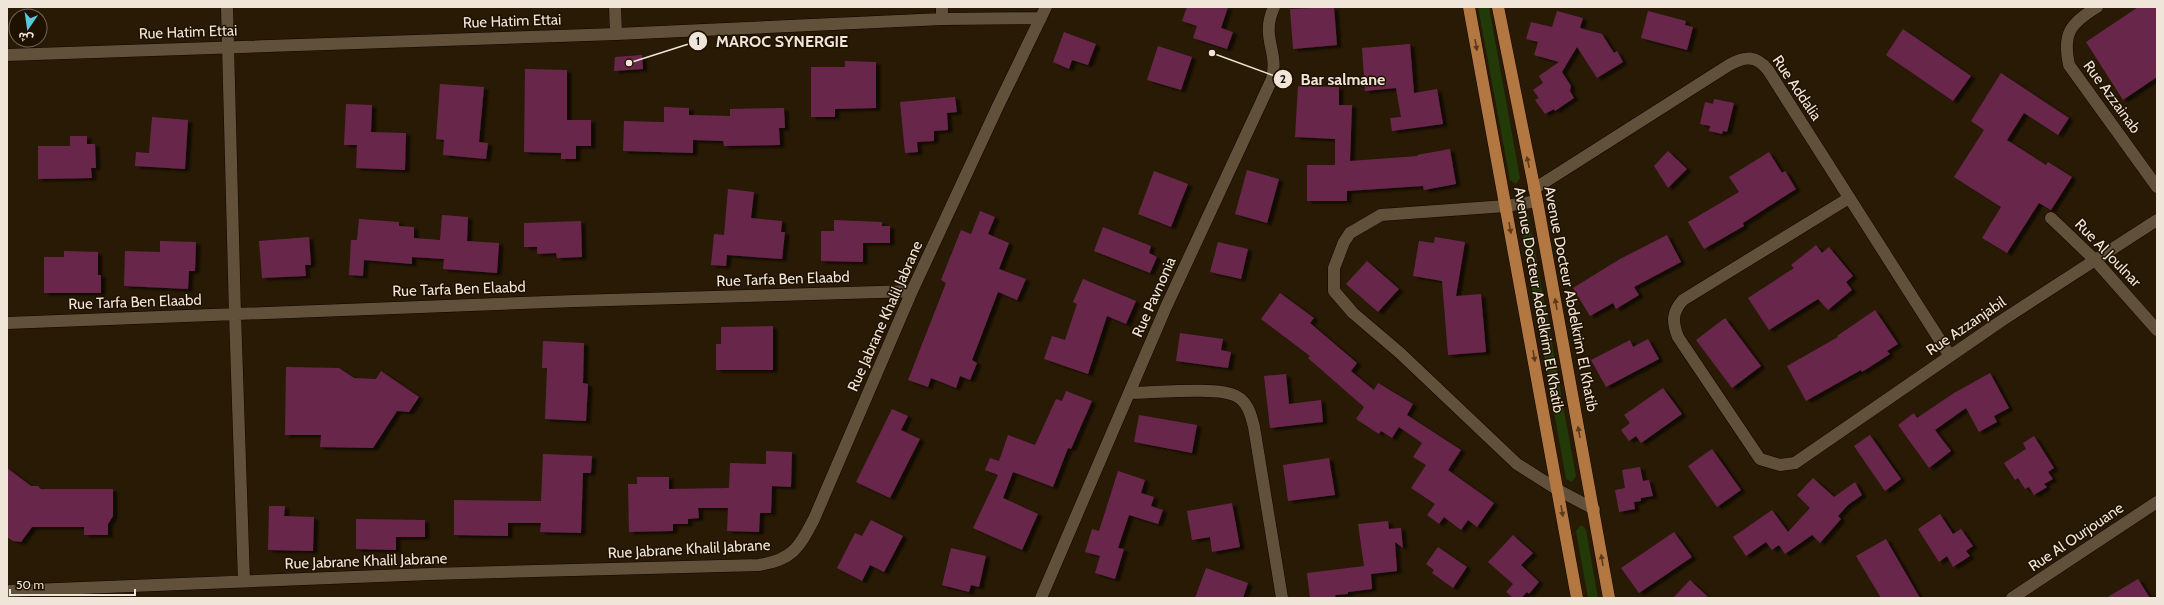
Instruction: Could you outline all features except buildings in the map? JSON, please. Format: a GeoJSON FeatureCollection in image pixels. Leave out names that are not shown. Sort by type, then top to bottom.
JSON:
{"type":"FeatureCollection","features":[{"type":"Feature","properties":{"kind":"main road","name":"Avenue Docteur Addelkrim El Khatib"},"geometry":{"type":"LineString","coordinates":[[1469,7],[1577,598]]}},
{"type":"Feature","properties":{"kind":"main road","name":"Avenue Docteur Abdelkrim El Khatib"},"geometry":{"type":"LineString","coordinates":[[1498,7],[1537,202],[1609,598]]}},
{"type":"Feature","properties":{"kind":"street"},"geometry":{"type":"LineString","coordinates":[[227,7],[244,581]]}},
{"type":"Feature","properties":{"kind":"street"},"geometry":{"type":"LineString","coordinates":[[615,7],[616,34]]}},
{"type":"Feature","properties":{"kind":"street"},"geometry":{"type":"LineString","coordinates":[[942,7],[942,19]]}},
{"type":"Feature","properties":{"kind":"street","name":"Rue Jabrane Khalil Jabrane"},"geometry":{"type":"LineString","coordinates":[[7,591],[430,574],[759,565],[782,560],[797,548],[814,519],[912,291],[1046,7]]}},
{"type":"Feature","properties":{"kind":"street","name":"Rue Pavnonia"},"geometry":{"type":"LineString","coordinates":[[1041,598],[1166,307],[1272,79],[1275,62],[1268,32],[1274,7]]}},
{"type":"Feature","properties":{"kind":"street","name":"Rue Azzainab"},"geometry":{"type":"LineString","coordinates":[[2097,7],[2078,19],[2072,26],[2067,38],[2066,52],[2069,66],[2157,187]]}},
{"type":"Feature","properties":{"kind":"street","name":"Rue Hatim Ettai"},"geometry":{"type":"LineString","coordinates":[[7,55],[616,34],[942,19],[1041,18]]}},
{"type":"Feature","properties":{"kind":"street","name":"Rue Addalia"},"geometry":{"type":"LineString","coordinates":[[1534,189],[1729,64],[1738,60],[1752,57],[1763,63],[1768,70],[1950,356]]}},
{"type":"Feature","properties":{"kind":"street","name":"Rue Azzanjabil"},"geometry":{"type":"LineString","coordinates":[[1849,198],[1683,300],[1677,307],[1673,319],[1678,337],[1760,459],[1780,465],[1795,463],[1950,356],[2157,220]]}},
{"type":"Feature","properties":{"kind":"street"},"geometry":{"type":"LineString","coordinates":[[1537,202],[1506,206],[1382,215],[1350,233],[1344,242],[1334,268],[1334,291],[1353,313],[1400,353],[1517,464],[1558,490],[1594,509]]}},
{"type":"Feature","properties":{"kind":"street","name":"Rue Al Joulnar"},"geometry":{"type":"LineString","coordinates":[[2051,218],[2095,260],[2157,330]]}},
{"type":"Feature","properties":{"kind":"street","name":"Rue Tarfa Ben Elaabd"},"geometry":{"type":"LineString","coordinates":[[7,323],[575,301],[912,291]]}},
{"type":"Feature","properties":{"kind":"street"},"geometry":{"type":"LineString","coordinates":[[1130,393],[1215,390],[1236,395],[1246,405],[1254,427],[1282,598]]}},
{"type":"Feature","properties":{"kind":"street","name":"Rue Al Ourjouane"},"geometry":{"type":"LineString","coordinates":[[2012,598],[2157,502]]}},
{"type":"Feature","properties":{"kind":"green space"},"geometry":{"type":"Polygon","coordinates":[[[1478,7],[1489,7],[1520,178],[1516,184],[1510,180],[1478,7]]]}},
{"type":"Feature","properties":{"kind":"green space"},"geometry":{"type":"Polygon","coordinates":[[[1522,211],[1528,213],[1576,476],[1572,482],[1566,479],[1519,216],[1522,211]]]}},
{"type":"Feature","properties":{"kind":"green space"},"geometry":{"type":"Polygon","coordinates":[[[1580,526],[1583,526],[1586,530],[1598,598],[1588,598],[1576,531],[1580,526]]]}},
{"type":"Feature","properties":{"kind":"place","name":"Bar salmane"},"geometry":{"type":"Point","coordinates":[1212,53]}},
{"type":"Feature","properties":{"kind":"place","name":"MAROC SYNERGIE"},"geometry":{"type":"Point","coordinates":[629,63]}}]}
